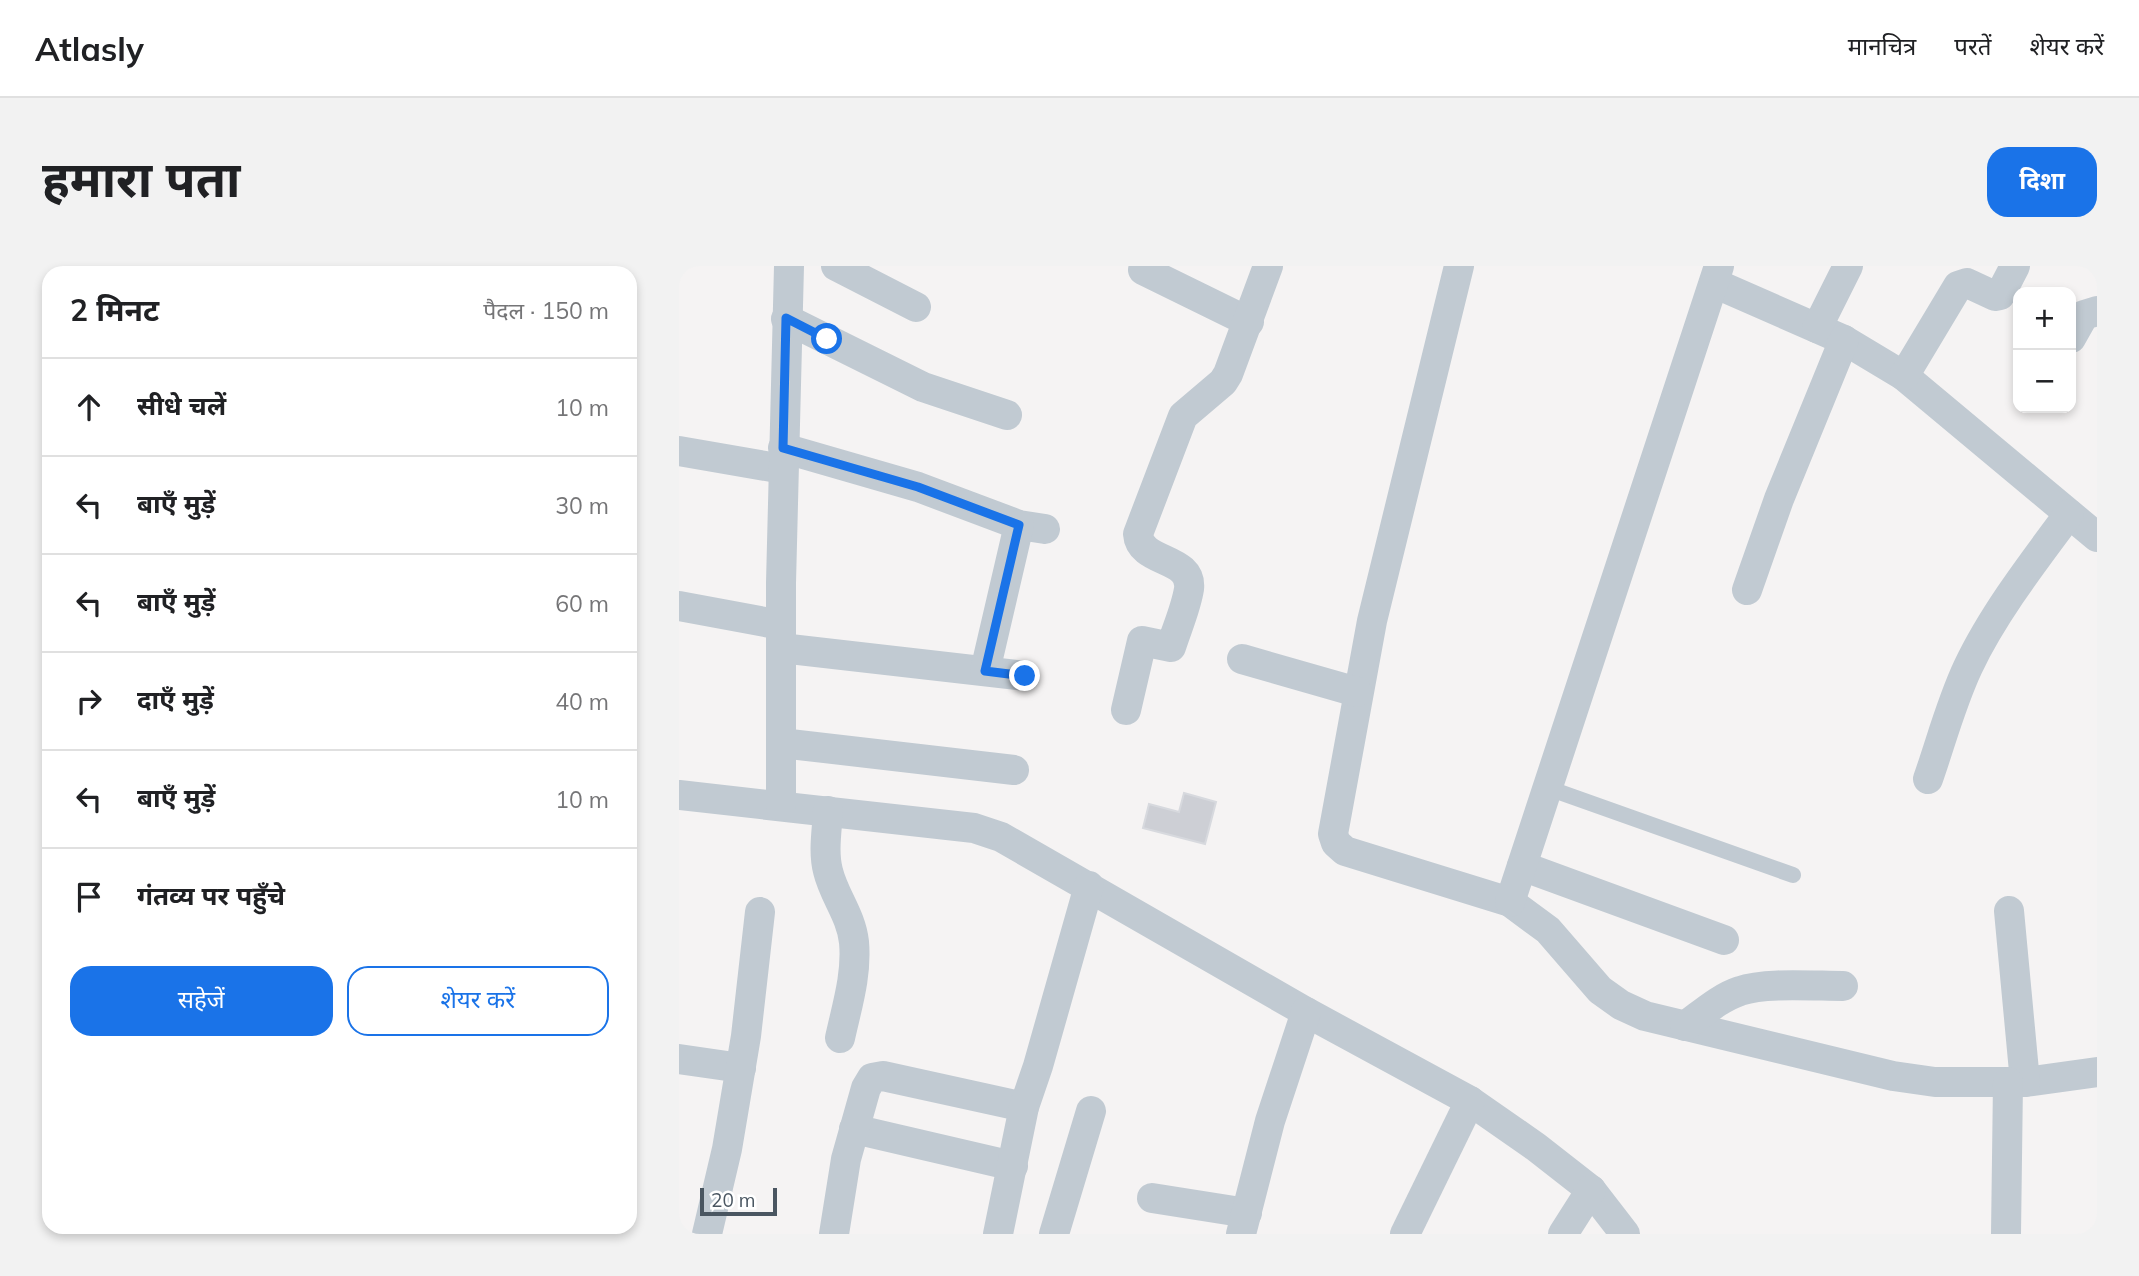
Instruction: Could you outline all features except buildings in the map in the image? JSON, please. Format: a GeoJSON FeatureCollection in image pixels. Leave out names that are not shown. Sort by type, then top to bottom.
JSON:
{"type":"FeatureCollection","features":[{"type":"Feature","properties":{"kind":"street"},"geometry":{"type":"LineString","coordinates":[[781,806],[783,459],[789,266]]}},
{"type":"Feature","properties":{"kind":"street"},"geometry":{"type":"LineString","coordinates":[[836,266],[916,306]]}},
{"type":"Feature","properties":{"kind":"street"},"geometry":{"type":"LineString","coordinates":[[1126,710],[1142,641],[1171,647],[1189,588],[1188,575],[1180,568],[1145,551],[1139,544],[1138,534],[1184,416],[1223,382],[1228,374],[1268,266]]}},
{"type":"Feature","properties":{"kind":"street"},"geometry":{"type":"LineString","coordinates":[[1459,266],[1371,621],[1333,834],[1336,843],[1345,851],[1510,902],[1548,930],[1600,990],[1621,1005],[1645,1016],[1893,1076],[1935,1082],[2016,1082],[2097,1072]]}},
{"type":"Feature","properties":{"kind":"street"},"geometry":{"type":"LineString","coordinates":[[1817,328],[1848,266]]}},
{"type":"Feature","properties":{"kind":"street"},"geometry":{"type":"LineString","coordinates":[[1904,376],[1958,286],[1967,283],[1995,296],[2000,295],[2015,266]]}},
{"type":"Feature","properties":{"kind":"street"},"geometry":{"type":"LineString","coordinates":[[1143,270],[1249,322]]}},
{"type":"Feature","properties":{"kind":"street"},"geometry":{"type":"LineString","coordinates":[[1510,902],[1716,274],[1844,340],[1904,376],[2097,537]]}},
{"type":"Feature","properties":{"kind":"street"},"geometry":{"type":"LineString","coordinates":[[2076,329],[2084,315],[2097,311]]}},
{"type":"Feature","properties":{"kind":"street"},"geometry":{"type":"LineString","coordinates":[[786,318],[923,387],[1007,415]]}},
{"type":"Feature","properties":{"kind":"street"},"geometry":{"type":"LineString","coordinates":[[1747,590],[1779,499],[1844,340]]}},
{"type":"Feature","properties":{"kind":"street"},"geometry":{"type":"LineString","coordinates":[[679,451],[783,459],[918,487],[1032,527],[985,671]]}},
{"type":"Feature","properties":{"kind":"street"},"geometry":{"type":"LineString","coordinates":[[1928,779],[1969,664],[2024,575],[2069,514]]}},
{"type":"Feature","properties":{"kind":"street"},"geometry":{"type":"LineString","coordinates":[[679,606],[781,636],[1025,676]]}},
{"type":"Feature","properties":{"kind":"street"},"geometry":{"type":"LineString","coordinates":[[1242,659],[1357,692]]}},
{"type":"Feature","properties":{"kind":"street"},"geometry":{"type":"LineString","coordinates":[[781,743],[1014,770]]}},
{"type":"Feature","properties":{"kind":"street"},"geometry":{"type":"LineString","coordinates":[[679,795],[974,828],[1001,837],[1306,1012],[1470,1101],[1591,1190],[1625,1234]]}},
{"type":"Feature","properties":{"kind":"street"},"geometry":{"type":"LineString","coordinates":[[828,811],[828,872],[848,915],[855,963],[840,1038]]}},
{"type":"Feature","properties":{"kind":"street"},"geometry":{"type":"LineString","coordinates":[[1522,866],[1724,940]]}},
{"type":"Feature","properties":{"kind":"street"},"geometry":{"type":"LineString","coordinates":[[1004,1232],[1024,1107],[1089,886]]}},
{"type":"Feature","properties":{"kind":"street"},"geometry":{"type":"LineString","coordinates":[[2006,1234],[2016,1082],[2009,911]]}},
{"type":"Feature","properties":{"kind":"street"},"geometry":{"type":"LineString","coordinates":[[707,1234],[727,1149],[741,1069],[760,912]]}},
{"type":"Feature","properties":{"kind":"street"},"geometry":{"type":"LineString","coordinates":[[1685,1026],[1720,1000],[1742,990],[1843,986]]}},
{"type":"Feature","properties":{"kind":"street"},"geometry":{"type":"LineString","coordinates":[[1152,1198],[1244,1223],[1270,1121],[1306,1012]]}},
{"type":"Feature","properties":{"kind":"street"},"geometry":{"type":"LineString","coordinates":[[679,1059],[741,1069]]}},
{"type":"Feature","properties":{"kind":"street"},"geometry":{"type":"LineString","coordinates":[[834,1234],[846,1159],[866,1088],[872,1078],[883,1076],[1024,1107]]}},
{"type":"Feature","properties":{"kind":"street"},"geometry":{"type":"LineString","coordinates":[[1405,1234],[1470,1101]]}},
{"type":"Feature","properties":{"kind":"street"},"geometry":{"type":"LineString","coordinates":[[1054,1234],[1091,1111]]}},
{"type":"Feature","properties":{"kind":"street"},"geometry":{"type":"LineString","coordinates":[[854,1129],[1013,1166]]}},
{"type":"Feature","properties":{"kind":"street"},"geometry":{"type":"LineString","coordinates":[[1563,1234],[1591,1190]]}},
{"type":"Feature","properties":{"kind":"lane"},"geometry":{"type":"LineString","coordinates":[[1548,788],[1793,875]]}},
{"type":"Feature","properties":{"kind":"route"},"geometry":{"type":"LineString","coordinates":[[827,339],[786,318],[783,448],[918,487],[1019,525],[985,671],[1025,676]]}}]}
